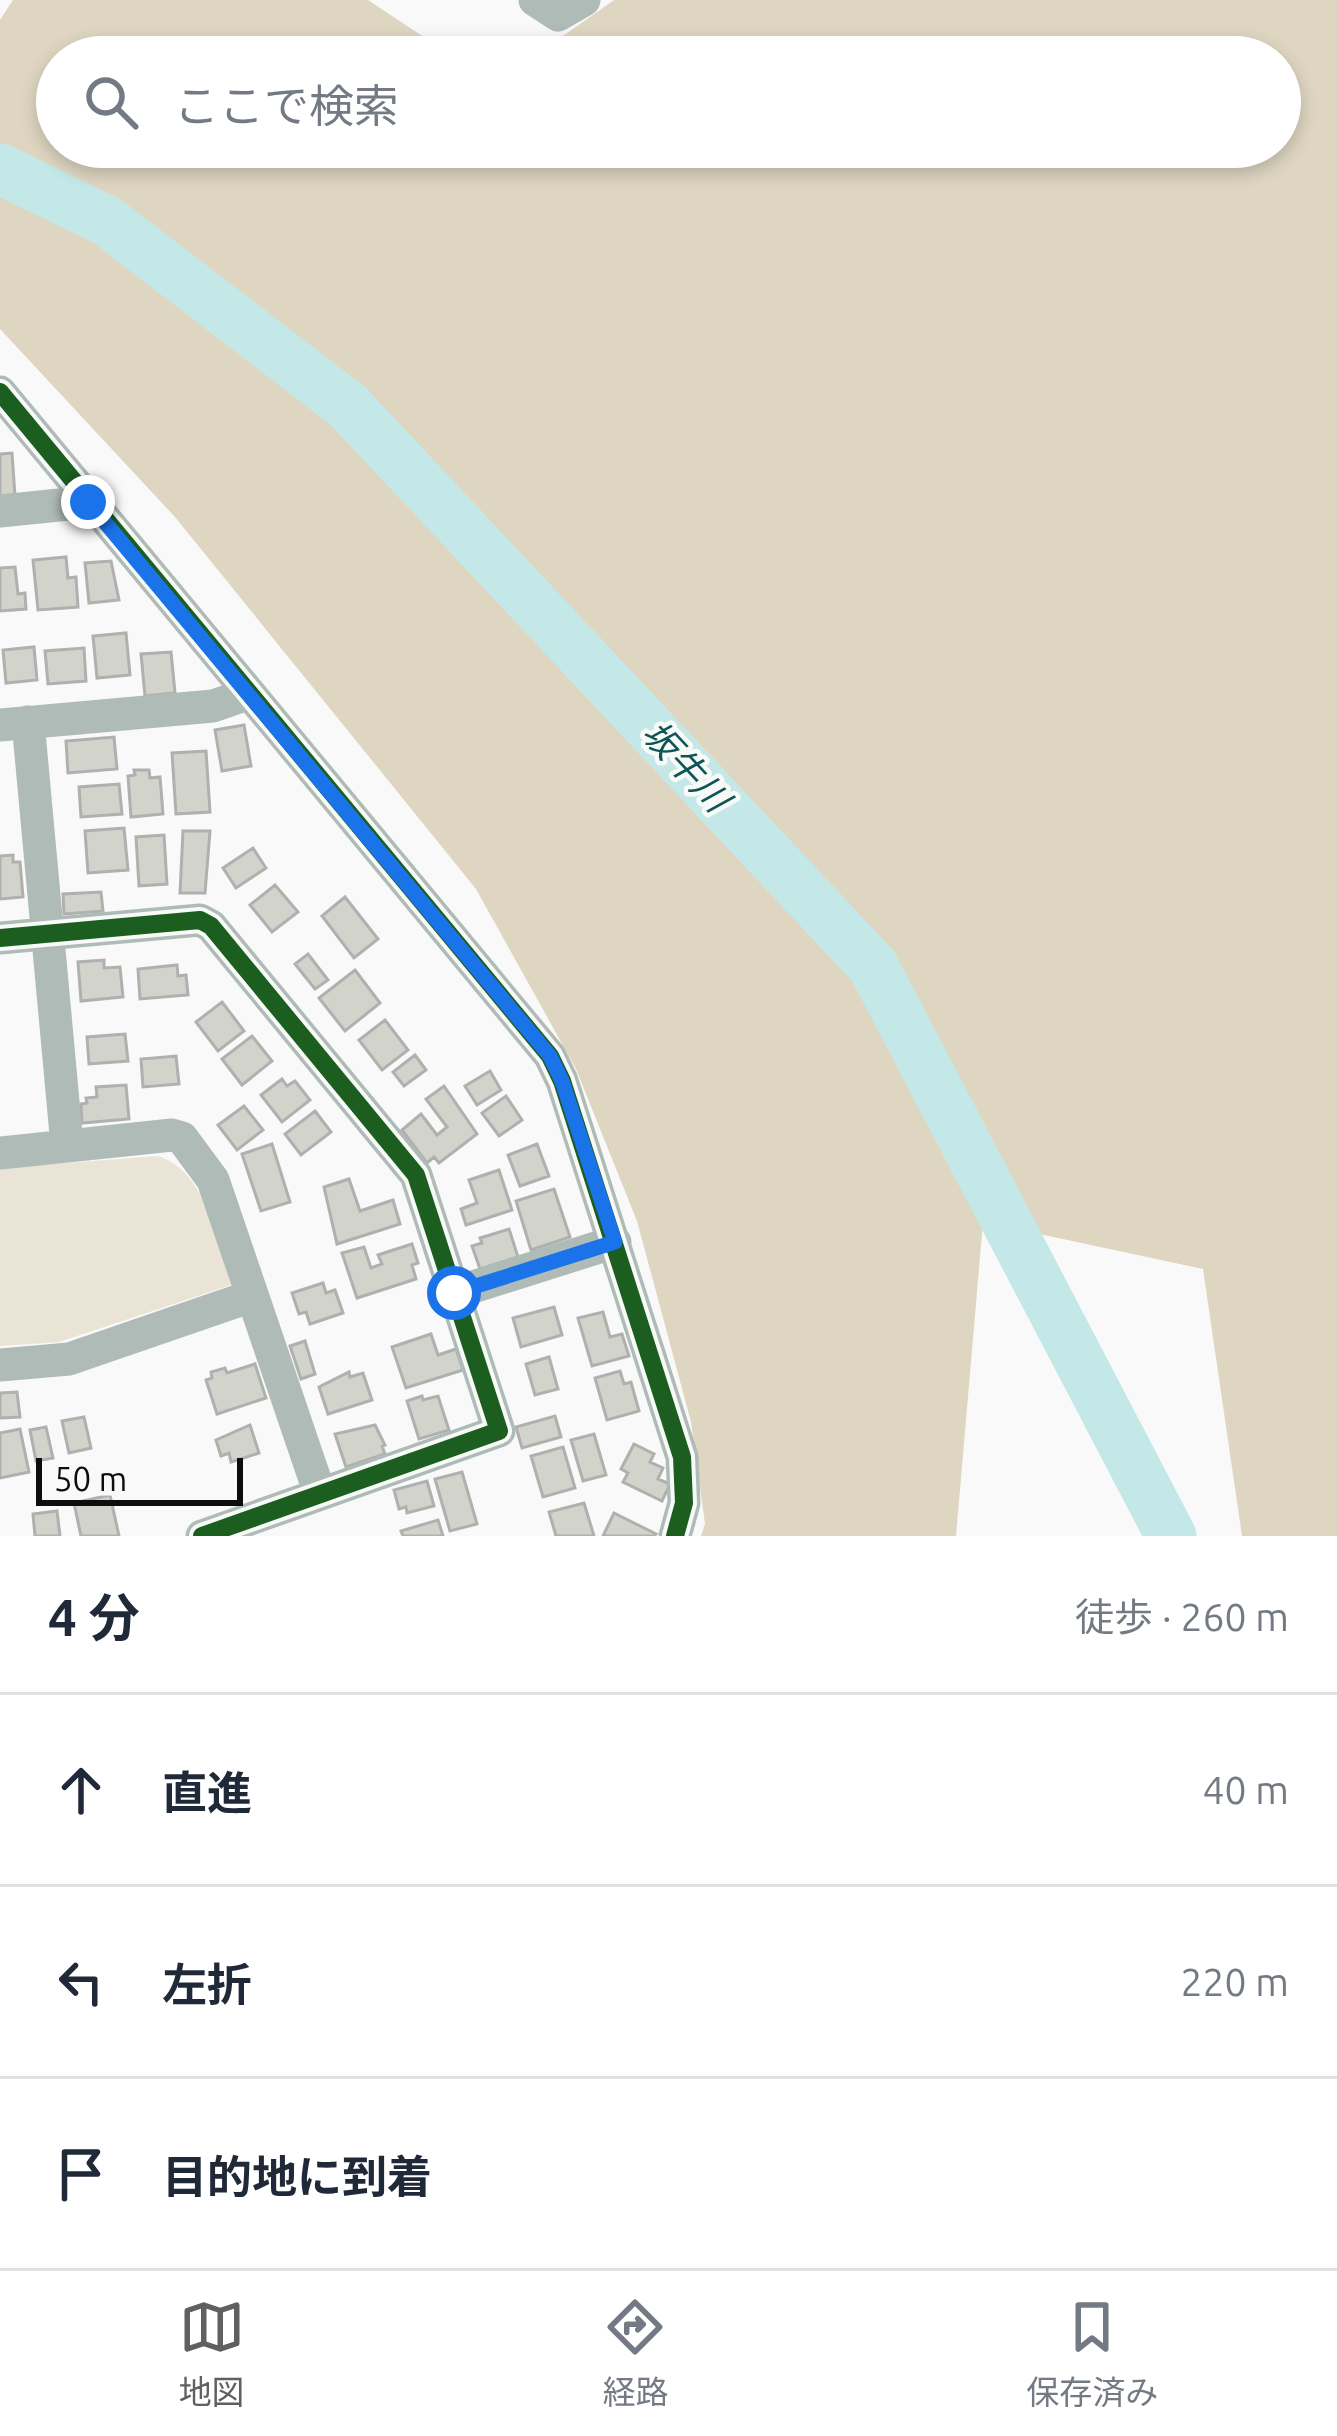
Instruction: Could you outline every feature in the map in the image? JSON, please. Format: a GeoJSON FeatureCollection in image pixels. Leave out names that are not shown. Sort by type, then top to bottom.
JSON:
{"type":"FeatureCollection","features":[{"type":"Feature","properties":{"kind":"street"},"geometry":{"type":"LineString","coordinates":[[535,0],[558,15],[584,0]]}},
{"type":"Feature","properties":{"kind":"street"},"geometry":{"type":"LineString","coordinates":[[0,392],[550,1056],[682,1457],[684,1504],[675,1536]]}},
{"type":"Feature","properties":{"kind":"street"},"geometry":{"type":"LineString","coordinates":[[0,511],[88,502]]}},
{"type":"Feature","properties":{"kind":"street"},"geometry":{"type":"LineString","coordinates":[[68,1144],[48,934],[14,723],[213,706],[248,694]]}},
{"type":"Feature","properties":{"kind":"street"},"geometry":{"type":"LineString","coordinates":[[0,938],[200,920],[211,926],[416,1175],[500,1431],[202,1536]]}},
{"type":"Feature","properties":{"kind":"street"},"geometry":{"type":"LineString","coordinates":[[0,1153],[182,1138],[213,1180],[320,1494]]}},
{"type":"Feature","properties":{"kind":"street"},"geometry":{"type":"LineString","coordinates":[[454,1293],[615,1242]]}},
{"type":"Feature","properties":{"kind":"street"},"geometry":{"type":"LineString","coordinates":[[0,1365],[69,1359],[252,1296]]}},
{"type":"Feature","properties":{"kind":"shaded area"},"geometry":{"type":"Polygon","coordinates":[[[13,0],[368,0],[422,36],[36,36],[36,168],[1301,168],[1301,36],[563,36],[614,0],[1337,0],[1337,1536],[1242,1536],[1203,1269],[983,1222],[956,1536],[701,1536],[705,1524],[691,1422],[637,1221],[576,1069],[476,889],[175,517],[0,329],[0,20],[13,0]]]}},
{"type":"Feature","properties":{"kind":"shaded area"},"geometry":{"type":"Polygon","coordinates":[[[158,1156],[175,1164],[199,1192],[231,1285],[59,1342],[0,1346],[0,1168],[158,1156]]]}},
{"type":"Feature","properties":{"kind":"building"},"geometry":{"type":"Polygon","coordinates":[[[12,453],[15,496],[0,497],[0,454],[12,453]]]}},
{"type":"Feature","properties":{"kind":"building"},"geometry":{"type":"Polygon","coordinates":[[[66,557],[68,578],[76,577],[78,607],[38,610],[33,560],[66,557]]]}},
{"type":"Feature","properties":{"kind":"building"},"geometry":{"type":"Polygon","coordinates":[[[111,561],[119,600],[89,603],[85,563],[111,561]]]}},
{"type":"Feature","properties":{"kind":"building"},"geometry":{"type":"Polygon","coordinates":[[[15,567],[18,594],[25,593],[26,609],[0,611],[0,568],[15,567]]]}},
{"type":"Feature","properties":{"kind":"building"},"geometry":{"type":"Polygon","coordinates":[[[126,633],[130,675],[97,678],[93,636],[126,633]]]}},
{"type":"Feature","properties":{"kind":"building"},"geometry":{"type":"Polygon","coordinates":[[[34,647],[37,680],[6,683],[3,650],[34,647]]]}},
{"type":"Feature","properties":{"kind":"building"},"geometry":{"type":"Polygon","coordinates":[[[84,648],[86,681],[48,684],[45,651],[84,648]]]}},
{"type":"Feature","properties":{"kind":"building"},"geometry":{"type":"Polygon","coordinates":[[[171,652],[175,693],[145,696],[141,654],[171,652]]]}},
{"type":"Feature","properties":{"kind":"building"},"geometry":{"type":"Polygon","coordinates":[[[244,725],[251,766],[222,771],[215,730],[244,725]]]}},
{"type":"Feature","properties":{"kind":"building"},"geometry":{"type":"Polygon","coordinates":[[[114,737],[117,769],[68,773],[66,741],[114,737]]]}},
{"type":"Feature","properties":{"kind":"building"},"geometry":{"type":"Polygon","coordinates":[[[206,751],[210,812],[176,814],[172,753],[206,751]]]}},
{"type":"Feature","properties":{"kind":"building"},"geometry":{"type":"Polygon","coordinates":[[[134,770],[149,770],[150,778],[160,777],[163,814],[131,817],[128,776],[135,775],[134,770]]]}},
{"type":"Feature","properties":{"kind":"building"},"geometry":{"type":"Polygon","coordinates":[[[119,784],[122,814],[81,817],[79,787],[119,784]]]}},
{"type":"Feature","properties":{"kind":"building"},"geometry":{"type":"Polygon","coordinates":[[[124,828],[128,870],[88,873],[85,831],[124,828]]]}},
{"type":"Feature","properties":{"kind":"building"},"geometry":{"type":"Polygon","coordinates":[[[183,831],[210,831],[205,893],[180,893],[183,831]]]}},
{"type":"Feature","properties":{"kind":"building"},"geometry":{"type":"Polygon","coordinates":[[[164,835],[167,884],[139,886],[136,837],[164,835]]]}},
{"type":"Feature","properties":{"kind":"building"},"geometry":{"type":"Polygon","coordinates":[[[253,848],[266,868],[236,888],[223,868],[253,848]]]}},
{"type":"Feature","properties":{"kind":"building"},"geometry":{"type":"Polygon","coordinates":[[[13,855],[13,862],[20,862],[23,897],[0,899],[0,856],[13,855]]]}},
{"type":"Feature","properties":{"kind":"building"},"geometry":{"type":"Polygon","coordinates":[[[275,885],[298,912],[272,932],[250,905],[275,885]]]}},
{"type":"Feature","properties":{"kind":"building"},"geometry":{"type":"Polygon","coordinates":[[[101,892],[103,911],[64,914],[63,894],[101,892]]]}},
{"type":"Feature","properties":{"kind":"building"},"geometry":{"type":"Polygon","coordinates":[[[345,897],[378,939],[354,958],[322,916],[345,897]]]}},
{"type":"Feature","properties":{"kind":"building"},"geometry":{"type":"Polygon","coordinates":[[[308,954],[328,980],[315,989],[295,964],[308,954]]]}},
{"type":"Feature","properties":{"kind":"building"},"geometry":{"type":"Polygon","coordinates":[[[104,960],[104,968],[120,967],[123,997],[81,1001],[78,962],[104,960]]]}},
{"type":"Feature","properties":{"kind":"building"},"geometry":{"type":"Polygon","coordinates":[[[177,965],[178,976],[186,975],[188,995],[140,999],[138,969],[177,965]]]}},
{"type":"Feature","properties":{"kind":"building"},"geometry":{"type":"Polygon","coordinates":[[[355,970],[380,1003],[345,1031],[319,998],[355,970]]]}},
{"type":"Feature","properties":{"kind":"building"},"geometry":{"type":"Polygon","coordinates":[[[222,1002],[244,1031],[218,1051],[196,1022],[222,1002]]]}},
{"type":"Feature","properties":{"kind":"building"},"geometry":{"type":"Polygon","coordinates":[[[385,1020],[408,1050],[382,1070],[359,1040],[385,1020]]]}},
{"type":"Feature","properties":{"kind":"building"},"geometry":{"type":"Polygon","coordinates":[[[125,1034],[128,1061],[89,1064],[87,1037],[125,1034]]]}},
{"type":"Feature","properties":{"kind":"building"},"geometry":{"type":"Polygon","coordinates":[[[252,1036],[272,1061],[242,1085],[222,1059],[252,1036]]]}},
{"type":"Feature","properties":{"kind":"building"},"geometry":{"type":"Polygon","coordinates":[[[415,1055],[426,1070],[404,1086],[393,1072],[415,1055]]]}},
{"type":"Feature","properties":{"kind":"building"},"geometry":{"type":"Polygon","coordinates":[[[176,1056],[179,1084],[143,1087],[141,1059],[176,1056]]]}},
{"type":"Feature","properties":{"kind":"building"},"geometry":{"type":"Polygon","coordinates":[[[490,1071],[501,1090],[477,1105],[465,1086],[490,1071]]]}},
{"type":"Feature","properties":{"kind":"building"},"geometry":{"type":"Polygon","coordinates":[[[282,1079],[287,1086],[295,1081],[310,1100],[282,1122],[261,1095],[282,1079]]]}},
{"type":"Feature","properties":{"kind":"building"},"geometry":{"type":"Polygon","coordinates":[[[126,1085],[129,1119],[82,1123],[81,1104],[97,1097],[96,1087],[126,1085]]]}},
{"type":"Feature","properties":{"kind":"building"},"geometry":{"type":"Polygon","coordinates":[[[444,1086],[477,1134],[439,1163],[434,1157],[427,1163],[402,1130],[421,1114],[437,1135],[447,1127],[426,1099],[444,1086]]]}},
{"type":"Feature","properties":{"kind":"building"},"geometry":{"type":"Polygon","coordinates":[[[506,1096],[522,1120],[499,1136],[482,1113],[506,1096]]]}},
{"type":"Feature","properties":{"kind":"building"},"geometry":{"type":"Polygon","coordinates":[[[244,1106],[263,1130],[237,1150],[218,1125],[244,1106]]]}},
{"type":"Feature","properties":{"kind":"building"},"geometry":{"type":"Polygon","coordinates":[[[315,1111],[331,1132],[301,1155],[285,1134],[315,1111]]]}},
{"type":"Feature","properties":{"kind":"building"},"geometry":{"type":"Polygon","coordinates":[[[272,1144],[290,1202],[261,1211],[242,1154],[272,1144]]]}},
{"type":"Feature","properties":{"kind":"building"},"geometry":{"type":"Polygon","coordinates":[[[537,1144],[549,1176],[520,1186],[508,1155],[537,1144]]]}},
{"type":"Feature","properties":{"kind":"building"},"geometry":{"type":"Polygon","coordinates":[[[499,1170],[512,1210],[466,1225],[461,1209],[477,1203],[469,1180],[499,1170]]]}},
{"type":"Feature","properties":{"kind":"building"},"geometry":{"type":"Polygon","coordinates":[[[349,1179],[360,1211],[393,1200],[400,1224],[337,1244],[324,1187],[349,1179]]]}},
{"type":"Feature","properties":{"kind":"building"},"geometry":{"type":"Polygon","coordinates":[[[554,1189],[570,1237],[531,1250],[516,1201],[554,1189]]]}},
{"type":"Feature","properties":{"kind":"building"},"geometry":{"type":"Polygon","coordinates":[[[509,1229],[518,1257],[480,1269],[472,1246],[482,1243],[480,1238],[509,1229]]]}},
{"type":"Feature","properties":{"kind":"building"},"geometry":{"type":"Polygon","coordinates":[[[412,1244],[418,1263],[412,1265],[416,1279],[357,1298],[342,1253],[364,1247],[371,1268],[382,1264],[378,1255],[412,1244]]]}},
{"type":"Feature","properties":{"kind":"building"},"geometry":{"type":"Polygon","coordinates":[[[323,1283],[326,1293],[335,1290],[343,1313],[310,1324],[306,1312],[299,1314],[292,1293],[323,1283]]]}},
{"type":"Feature","properties":{"kind":"building"},"geometry":{"type":"Polygon","coordinates":[[[554,1307],[562,1335],[521,1347],[513,1318],[554,1307]]]}},
{"type":"Feature","properties":{"kind":"building"},"geometry":{"type":"Polygon","coordinates":[[[603,1312],[610,1337],[622,1334],[629,1356],[592,1366],[578,1318],[603,1312]]]}},
{"type":"Feature","properties":{"kind":"building"},"geometry":{"type":"Polygon","coordinates":[[[431,1334],[438,1355],[456,1349],[463,1370],[406,1388],[392,1347],[431,1334]]]}},
{"type":"Feature","properties":{"kind":"building"},"geometry":{"type":"Polygon","coordinates":[[[305,1341],[315,1374],[301,1379],[290,1346],[305,1341]]]}},
{"type":"Feature","properties":{"kind":"building"},"geometry":{"type":"Polygon","coordinates":[[[549,1357],[558,1389],[535,1395],[526,1364],[549,1357]]]}},
{"type":"Feature","properties":{"kind":"building"},"geometry":{"type":"Polygon","coordinates":[[[255,1364],[266,1398],[217,1414],[206,1380],[212,1378],[211,1372],[225,1368],[227,1373],[255,1364]]]}},
{"type":"Feature","properties":{"kind":"building"},"geometry":{"type":"Polygon","coordinates":[[[620,1371],[624,1384],[631,1382],[639,1411],[607,1420],[595,1378],[620,1371]]]}},
{"type":"Feature","properties":{"kind":"building"},"geometry":{"type":"Polygon","coordinates":[[[349,1372],[350,1377],[363,1373],[372,1400],[328,1414],[319,1387],[349,1372]]]}},
{"type":"Feature","properties":{"kind":"building"},"geometry":{"type":"Polygon","coordinates":[[[17,1392],[20,1417],[0,1418],[0,1393],[17,1392]]]}},
{"type":"Feature","properties":{"kind":"building"},"geometry":{"type":"Polygon","coordinates":[[[422,1396],[423,1400],[438,1396],[449,1430],[419,1439],[407,1401],[422,1396]]]}},
{"type":"Feature","properties":{"kind":"building"},"geometry":{"type":"Polygon","coordinates":[[[555,1416],[561,1437],[522,1448],[516,1427],[555,1416]]]}},
{"type":"Feature","properties":{"kind":"building"},"geometry":{"type":"Polygon","coordinates":[[[84,1417],[91,1448],[69,1453],[62,1421],[84,1417]]]}},
{"type":"Feature","properties":{"kind":"building"},"geometry":{"type":"Polygon","coordinates":[[[250,1425],[259,1453],[231,1462],[229,1453],[221,1456],[216,1440],[250,1425]]]}},
{"type":"Feature","properties":{"kind":"building"},"geometry":{"type":"Polygon","coordinates":[[[375,1425],[385,1454],[346,1467],[335,1434],[375,1425]]]}},
{"type":"Feature","properties":{"kind":"building"},"geometry":{"type":"Polygon","coordinates":[[[46,1427],[53,1458],[36,1461],[30,1430],[46,1427]]]}},
{"type":"Feature","properties":{"kind":"building"},"geometry":{"type":"Polygon","coordinates":[[[20,1429],[29,1472],[0,1478],[0,1433],[20,1429]]]}},
{"type":"Feature","properties":{"kind":"building"},"geometry":{"type":"Polygon","coordinates":[[[594,1434],[606,1475],[583,1481],[571,1440],[594,1434]]]}},
{"type":"Feature","properties":{"kind":"building"},"geometry":{"type":"Polygon","coordinates":[[[634,1444],[654,1454],[650,1462],[663,1468],[658,1479],[670,1484],[662,1501],[623,1482],[628,1473],[621,1469],[634,1444]]]}},
{"type":"Feature","properties":{"kind":"building"},"geometry":{"type":"Polygon","coordinates":[[[563,1447],[575,1488],[543,1497],[531,1456],[563,1447]]]}},
{"type":"Feature","properties":{"kind":"building"},"geometry":{"type":"Polygon","coordinates":[[[462,1472],[477,1524],[450,1531],[435,1479],[462,1472]]]}},
{"type":"Feature","properties":{"kind":"building"},"geometry":{"type":"Polygon","coordinates":[[[427,1481],[434,1506],[407,1513],[406,1507],[399,1509],[394,1490],[427,1481]]]}},
{"type":"Feature","properties":{"kind":"building"},"geometry":{"type":"Polygon","coordinates":[[[110,1495],[119,1536],[81,1536],[74,1503],[110,1495]]]}},
{"type":"Feature","properties":{"kind":"building"},"geometry":{"type":"Polygon","coordinates":[[[584,1503],[594,1536],[556,1536],[549,1512],[584,1503]]]}},
{"type":"Feature","properties":{"kind":"building"},"geometry":{"type":"Polygon","coordinates":[[[57,1511],[60,1536],[35,1536],[33,1514],[57,1511]]]}},
{"type":"Feature","properties":{"kind":"building"},"geometry":{"type":"Polygon","coordinates":[[[614,1513],[656,1534],[603,1536],[614,1513]]]}},
{"type":"Feature","properties":{"kind":"building"},"geometry":{"type":"Polygon","coordinates":[[[438,1520],[443,1536],[403,1536],[401,1531],[438,1520]]]}},
{"type":"Feature","properties":{"kind":"waterway","name":"坂牛川"},"geometry":{"type":"LineString","coordinates":[[0,169],[107,221],[348,406],[873,966],[1171,1536]]}},
{"type":"Feature","properties":{"kind":"cycle path"},"geometry":{"type":"LineString","coordinates":[[0,392],[550,1056],[682,1457],[684,1503],[675,1536]]}},
{"type":"Feature","properties":{"kind":"cycle path"},"geometry":{"type":"LineString","coordinates":[[0,938],[200,920],[211,926],[416,1175],[499,1431],[202,1536]]}},
{"type":"Feature","properties":{"kind":"route"},"geometry":{"type":"LineString","coordinates":[[88,502],[550,1056],[562,1081],[615,1242],[454,1293]]}}]}
